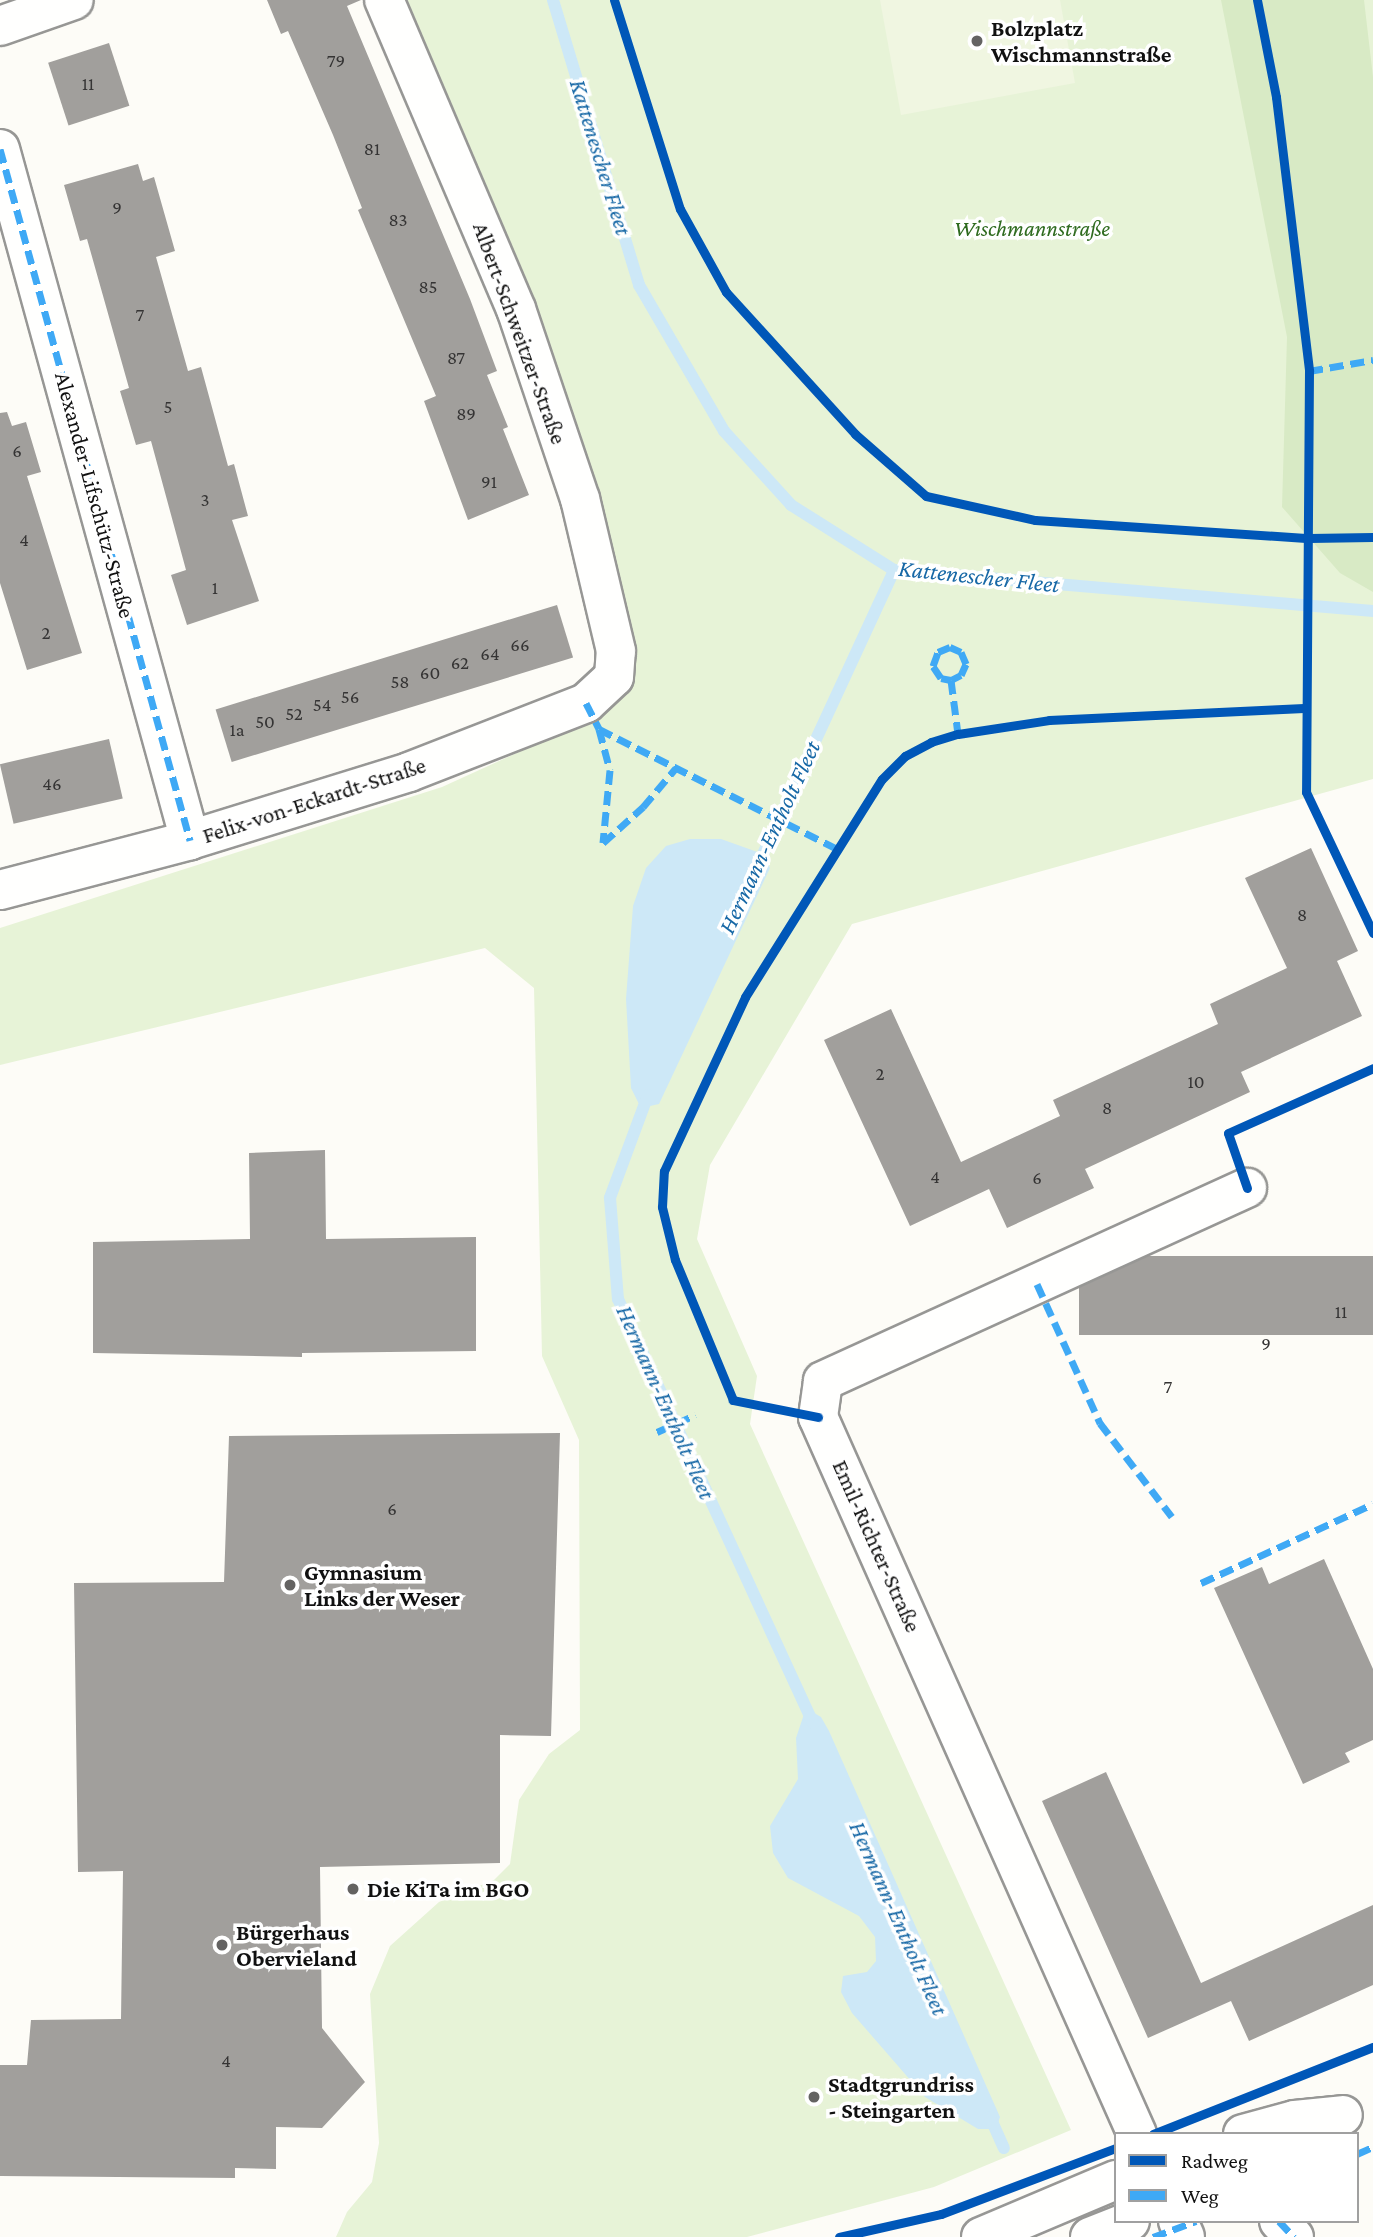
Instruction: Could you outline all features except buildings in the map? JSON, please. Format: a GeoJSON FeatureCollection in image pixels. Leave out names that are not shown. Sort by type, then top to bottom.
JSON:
{"type":"FeatureCollection","features":[{"type":"Feature","properties":{"kind":"street"},"geometry":{"type":"LineString","coordinates":[[0,26],[74,0]]}},
{"type":"Feature","properties":{"kind":"street","name":"Albert-Schweitzer-Straße"},"geometry":{"type":"LineString","coordinates":[[384,0],[521,322],[580,499],[616,652],[614,677]]}},
{"type":"Feature","properties":{"kind":"street","name":"Alexander-Lifschütz-Straße"},"geometry":{"type":"LineString","coordinates":[[0,149],[190,840]]}},
{"type":"Feature","properties":{"kind":"street","name":"Felix-von-Eckardt-Straße"},"geometry":{"type":"LineString","coordinates":[[0,890],[190,840],[409,772],[586,703],[614,677]]}},
{"type":"Feature","properties":{"kind":"street","name":"Emil-Richter-Straße"},"geometry":{"type":"LineString","coordinates":[[1136,2132],[818,1417],[823,1381],[1247,1188]]}},
{"type":"Feature","properties":{"kind":"street"},"geometry":{"type":"LineString","coordinates":[[1250,2132],[1295,2120],[1346,2117]]}},
{"type":"Feature","properties":{"kind":"street"},"geometry":{"type":"LineString","coordinates":[[981,2237],[1114,2181]]}},
{"type":"Feature","properties":{"kind":"street"},"geometry":{"type":"LineString","coordinates":[[1090,2237],[1125,2223]]}},
{"type":"Feature","properties":{"kind":"street"},"geometry":{"type":"LineString","coordinates":[[1281,2223],[1294,2237]]}},
{"type":"Feature","properties":{"kind":"green space","name":"Wischmannstraße"},"geometry":{"type":"Polygon","coordinates":[[[402,0],[1373,0],[1373,779],[852,924],[710,1165],[697,1239],[757,1376],[750,1424],[1071,2130],[934,2187],[747,2237],[336,2237],[347,2212],[372,2182],[379,2143],[370,1994],[390,1946],[439,1902],[494,1880],[510,1864],[519,1800],[549,1754],[580,1730],[579,1440],[542,1356],[534,988],[485,948],[0,1065],[0,928],[442,787],[576,726],[629,660],[402,0]]]}},
{"type":"Feature","properties":{"kind":"green space","name":"Bolzplatz Wischmannstraße"},"geometry":{"type":"Polygon","coordinates":[[[880,0],[1060,0],[1075,83],[901,115],[880,0]]]}},
{"type":"Feature","properties":{"kind":"green space"},"geometry":{"type":"Polygon","coordinates":[[[1221,0],[1364,0],[1373,77],[1373,592],[1340,573],[1282,507],[1287,337],[1221,0]]]}},
{"type":"Feature","properties":{"kind":"water"},"geometry":{"type":"Polygon","coordinates":[[[690,839],[721,839],[763,854],[770,868],[659,1104],[641,1108],[631,1088],[626,999],[633,906],[646,868],[666,846],[690,839]]]}},
{"type":"Feature","properties":{"kind":"water"},"geometry":{"type":"Polygon","coordinates":[[[806,1708],[821,1717],[829,1731],[1000,2117],[996,2129],[978,2129],[925,2097],[852,2013],[841,1992],[843,1976],[867,1972],[876,1961],[875,1937],[859,1916],[788,1878],[773,1853],[770,1826],[798,1779],[796,1738],[806,1708]]]}},
{"type":"Feature","properties":{"kind":"waterway","name":"Kattenescher Fleet"},"geometry":{"type":"LineString","coordinates":[[553,0],[639,285],[724,431],[791,505],[894,570],[1373,611]]}},
{"type":"Feature","properties":{"kind":"waterway","name":"Hermann-Entholt Fleet"},"geometry":{"type":"LineString","coordinates":[[757,867],[894,570]]}},
{"type":"Feature","properties":{"kind":"waterway","name":"Hermann-Entholt Fleet"},"geometry":{"type":"LineString","coordinates":[[648,1095],[610,1198],[618,1299],[813,1723]]}},
{"type":"Feature","properties":{"kind":"waterway","name":"Hermann-Entholt Fleet"},"geometry":{"type":"LineString","coordinates":[[990,2117],[1004,2148]]}},
{"type":"Feature","properties":{"kind":"marked path"},"geometry":{"type":"LineString","coordinates":[[0,149],[190,840]]}},
{"type":"Feature","properties":{"kind":"marked path"},"geometry":{"type":"LineString","coordinates":[[1309,371],[1373,360]]}},
{"type":"Feature","properties":{"kind":"marked path"},"geometry":{"type":"LineString","coordinates":[[951,680],[941,678],[933,666],[938,652],[950,647],[961,652],[966,664],[961,675],[951,680],[958,734]]}},
{"type":"Feature","properties":{"kind":"marked path"},"geometry":{"type":"LineString","coordinates":[[586,703],[599,729],[836,848]]}},
{"type":"Feature","properties":{"kind":"marked path"},"geometry":{"type":"LineString","coordinates":[[599,729],[610,770],[603,843]]}},
{"type":"Feature","properties":{"kind":"marked path"},"geometry":{"type":"LineString","coordinates":[[603,843],[643,807],[676,768]]}},
{"type":"Feature","properties":{"kind":"marked path"},"geometry":{"type":"LineString","coordinates":[[1037,1284],[1100,1423],[1172,1517]]}},
{"type":"Feature","properties":{"kind":"marked path"},"geometry":{"type":"LineString","coordinates":[[657,1432],[695,1415]]}},
{"type":"Feature","properties":{"kind":"marked path"},"geometry":{"type":"LineString","coordinates":[[1201,1583],[1373,1504]]}},
{"type":"Feature","properties":{"kind":"marked path"},"geometry":{"type":"LineString","coordinates":[[1359,2153],[1373,2147]]}},
{"type":"Feature","properties":{"kind":"marked path"},"geometry":{"type":"LineString","coordinates":[[1153,2237],[1191,2223]]}},
{"type":"Feature","properties":{"kind":"marked path"},"geometry":{"type":"LineString","coordinates":[[1281,2223],[1294,2237]]}},
{"type":"Feature","properties":{"kind":"cycle path"},"geometry":{"type":"LineString","coordinates":[[614,0],[680,209],[726,292],[855,434],[926,496],[1035,520],[1309,538],[1373,537]]}},
{"type":"Feature","properties":{"kind":"cycle path"},"geometry":{"type":"LineString","coordinates":[[1257,0],[1276,97],[1309,371],[1306,792],[1373,933]]}},
{"type":"Feature","properties":{"kind":"cycle path"},"geometry":{"type":"LineString","coordinates":[[818,1417],[733,1400],[675,1260],[662,1207],[664,1171],[745,997],[882,779],[905,756],[931,742],[958,734],[1049,720],[1304,708]]}},
{"type":"Feature","properties":{"kind":"cycle path"},"geometry":{"type":"LineString","coordinates":[[1247,1188],[1228,1133],[1373,1068]]}},
{"type":"Feature","properties":{"kind":"cycle path"},"geometry":{"type":"LineString","coordinates":[[1158,2132],[1373,2047]]}},
{"type":"Feature","properties":{"kind":"cycle path"},"geometry":{"type":"LineString","coordinates":[[839,2237],[941,2214],[1114,2149]]}},
{"type":"Feature","properties":{"kind":"place","name":"Bolzplatz Wischmannstraße"},"geometry":{"type":"Point","coordinates":[977,41]}},
{"type":"Feature","properties":{"kind":"place","name":"Gymnasium Links der Weser"},"geometry":{"type":"Point","coordinates":[290,1585]}},
{"type":"Feature","properties":{"kind":"place","name":"Die KiTa im BGO"},"geometry":{"type":"Point","coordinates":[353,1889]}},
{"type":"Feature","properties":{"kind":"place","name":"Bürgerhaus Obervieland"},"geometry":{"type":"Point","coordinates":[222,1945]}},
{"type":"Feature","properties":{"kind":"place","name":"Stadtgrundriss - Steingarten"},"geometry":{"type":"Point","coordinates":[814,2097]}}]}
